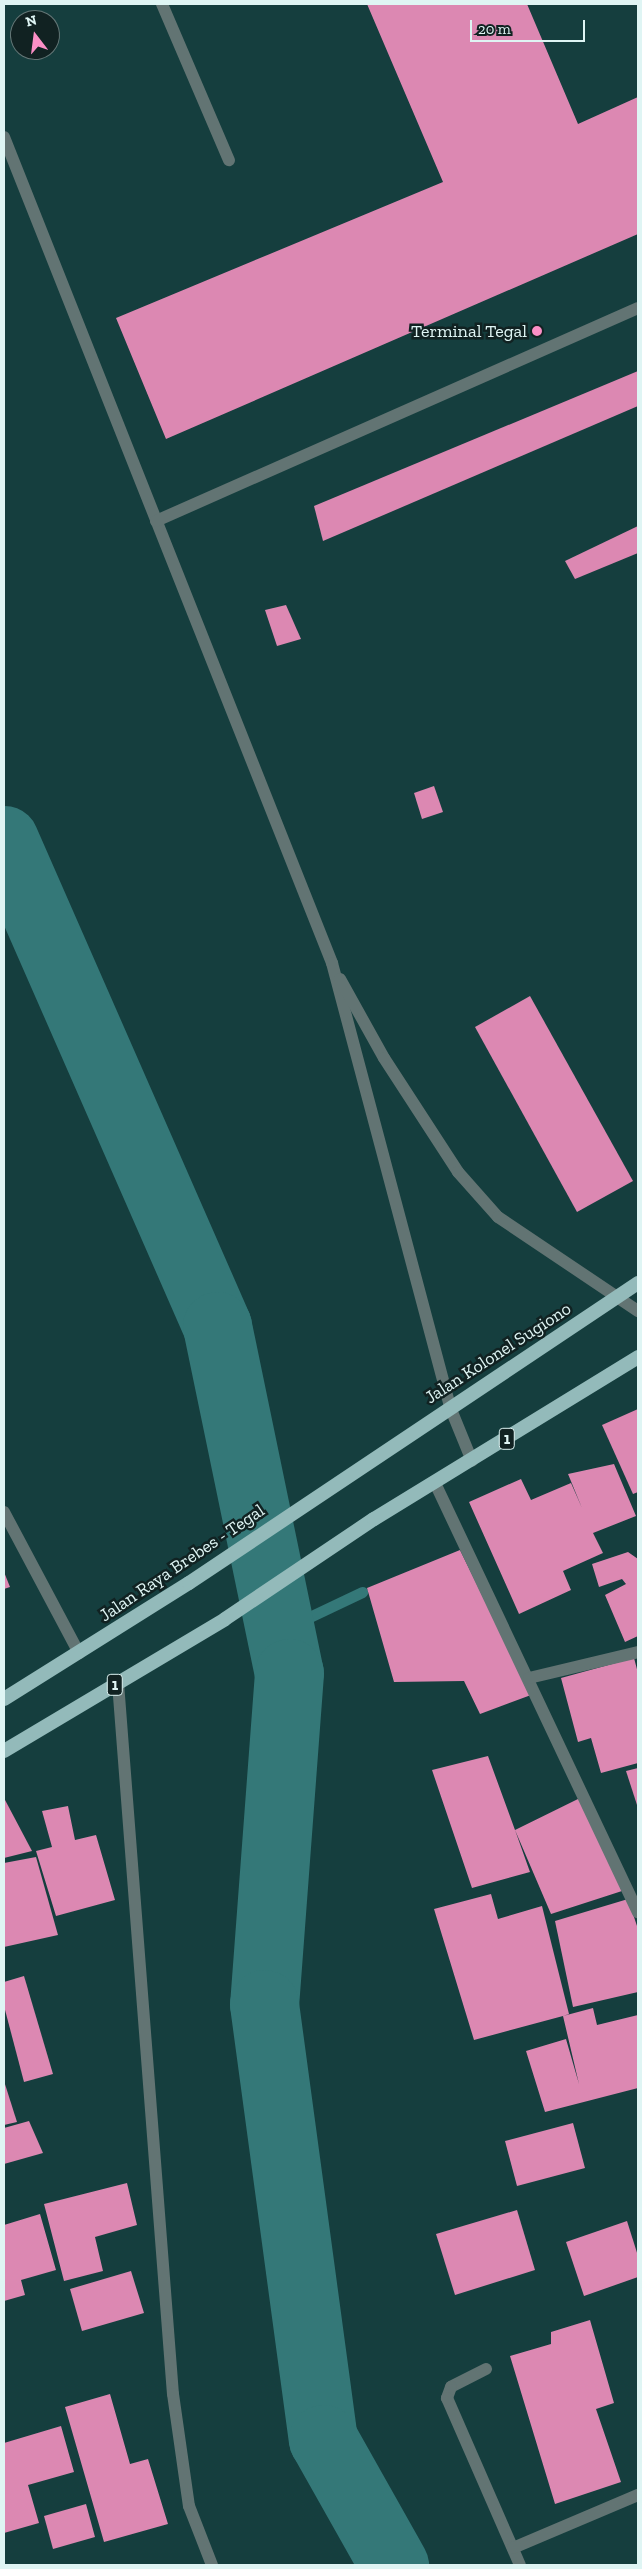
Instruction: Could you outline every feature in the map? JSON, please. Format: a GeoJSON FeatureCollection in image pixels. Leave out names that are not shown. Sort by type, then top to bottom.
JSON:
{"type":"FeatureCollection","features":[{"type":"Feature","properties":{"kind":"highway","name":"Jalan Kolonel Sugiono"},"geometry":{"type":"LineString","coordinates":[[378,1453],[638,1283]]}},
{"type":"Feature","properties":{"kind":"highway","name":"1"},"geometry":{"type":"LineString","coordinates":[[4,1750],[225,1619],[374,1519],[638,1357]]}},
{"type":"Feature","properties":{"kind":"highway","name":"Jalan Raya Brebes - Tegal"},"geometry":{"type":"LineString","coordinates":[[4,1699],[189,1583],[378,1453]]}},
{"type":"Feature","properties":{"kind":"street"},"geometry":{"type":"LineString","coordinates":[[162,4],[229,160]]}},
{"type":"Feature","properties":{"kind":"street"},"geometry":{"type":"LineString","coordinates":[[4,137],[332,963],[450,1407],[472,1460]]}},
{"type":"Feature","properties":{"kind":"street"},"geometry":{"type":"LineString","coordinates":[[156,521],[638,308]]}},
{"type":"Feature","properties":{"kind":"street"},"geometry":{"type":"LineString","coordinates":[[332,963],[384,1058],[458,1172],[498,1217],[616,1299],[638,1311]]}},
{"type":"Feature","properties":{"kind":"street"},"geometry":{"type":"LineString","coordinates":[[435,1483],[529,1678],[638,1912]]}},
{"type":"Feature","properties":{"kind":"street"},"geometry":{"type":"LineString","coordinates":[[4,1512],[79,1653]]}},
{"type":"Feature","properties":{"kind":"street"},"geometry":{"type":"LineString","coordinates":[[529,1678],[638,1652]]}},
{"type":"Feature","properties":{"kind":"street"},"geometry":{"type":"LineString","coordinates":[[118,1683],[173,2394],[189,2506],[212,2565]]}},
{"type":"Feature","properties":{"kind":"street"},"geometry":{"type":"LineString","coordinates":[[486,2369],[451,2387],[447,2398],[520,2565]]}},
{"type":"Feature","properties":{"kind":"street"},"geometry":{"type":"LineString","coordinates":[[513,2548],[638,2495]]}},
{"type":"Feature","properties":{"kind":"building"},"geometry":{"type":"Polygon","coordinates":[[[367,4],[527,4],[578,124],[638,97],[638,234],[166,439],[116,318],[443,182],[367,4]]]}},
{"type":"Feature","properties":{"kind":"building"},"geometry":{"type":"Polygon","coordinates":[[[638,371],[638,406],[323,541],[314,506],[638,371]]]}},
{"type":"Feature","properties":{"kind":"building"},"geometry":{"type":"Polygon","coordinates":[[[638,526],[638,553],[575,579],[565,561],[638,526]]]}},
{"type":"Feature","properties":{"kind":"building"},"geometry":{"type":"Polygon","coordinates":[[[286,605],[301,639],[277,646],[265,610],[286,605]]]}},
{"type":"Feature","properties":{"kind":"building"},"geometry":{"type":"Polygon","coordinates":[[[434,786],[443,812],[422,819],[414,793],[434,786]]]}},
{"type":"Feature","properties":{"kind":"building"},"geometry":{"type":"Polygon","coordinates":[[[530,996],[633,1181],[577,1212],[475,1027],[530,996]]]}},
{"type":"Feature","properties":{"kind":"building"},"geometry":{"type":"Polygon","coordinates":[[[638,1409],[638,1492],[633,1494],[602,1425],[638,1409]]]}},
{"type":"Feature","properties":{"kind":"building"},"geometry":{"type":"Polygon","coordinates":[[[614,1464],[636,1516],[593,1533],[603,1553],[563,1571],[571,1590],[519,1614],[469,1502],[521,1479],[531,1500],[571,1483],[582,1508],[568,1474],[614,1464]]]}},
{"type":"Feature","properties":{"kind":"building"},"geometry":{"type":"Polygon","coordinates":[[[460,1550],[531,1695],[480,1714],[464,1681],[394,1682],[367,1588],[460,1550]]]}},
{"type":"Feature","properties":{"kind":"building"},"geometry":{"type":"Polygon","coordinates":[[[628,1552],[638,1559],[638,1636],[625,1642],[605,1595],[626,1584],[622,1579],[599,1587],[592,1564],[628,1552]]]}},
{"type":"Feature","properties":{"kind":"building"},"geometry":{"type":"Polygon","coordinates":[[[4,1572],[10,1587],[4,1589],[4,1572]]]}},
{"type":"Feature","properties":{"kind":"building"},"geometry":{"type":"Polygon","coordinates":[[[634,1658],[638,1673],[638,1763],[601,1773],[591,1738],[578,1742],[561,1678],[634,1658]]]}},
{"type":"Feature","properties":{"kind":"building"},"geometry":{"type":"Polygon","coordinates":[[[488,1756],[530,1872],[472,1888],[432,1770],[488,1756]]]}},
{"type":"Feature","properties":{"kind":"building"},"geometry":{"type":"Polygon","coordinates":[[[638,1768],[638,1808],[626,1771],[638,1768]]]}},
{"type":"Feature","properties":{"kind":"building"},"geometry":{"type":"Polygon","coordinates":[[[4,1798],[32,1851],[4,1858],[4,1798]]]}},
{"type":"Feature","properties":{"kind":"building"},"geometry":{"type":"Polygon","coordinates":[[[580,1798],[622,1891],[551,1914],[515,1830],[580,1798]]]}},
{"type":"Feature","properties":{"kind":"building"},"geometry":{"type":"Polygon","coordinates":[[[68,1806],[75,1840],[96,1835],[115,1900],[56,1916],[36,1851],[52,1847],[42,1811],[68,1806]]]}},
{"type":"Feature","properties":{"kind":"building"},"geometry":{"type":"Polygon","coordinates":[[[36,1857],[58,1935],[4,1947],[4,1863],[36,1857]]]}},
{"type":"Feature","properties":{"kind":"building"},"geometry":{"type":"Polygon","coordinates":[[[491,1894],[498,1919],[542,1906],[569,2014],[474,2040],[434,1909],[491,1894]]]}},
{"type":"Feature","properties":{"kind":"building"},"geometry":{"type":"Polygon","coordinates":[[[628,1899],[638,1929],[638,1992],[573,2007],[555,1921],[628,1899]]]}},
{"type":"Feature","properties":{"kind":"building"},"geometry":{"type":"Polygon","coordinates":[[[24,1976],[53,2074],[24,2082],[4,2006],[4,1982],[24,1976]]]}},
{"type":"Feature","properties":{"kind":"building"},"geometry":{"type":"Polygon","coordinates":[[[593,2008],[597,2025],[638,2015],[638,2088],[545,2112],[526,2051],[566,2039],[579,2084],[563,2016],[593,2008]]]}},
{"type":"Feature","properties":{"kind":"building"},"geometry":{"type":"Polygon","coordinates":[[[4,2081],[17,2122],[4,2125],[4,2081]]]}},
{"type":"Feature","properties":{"kind":"building"},"geometry":{"type":"Polygon","coordinates":[[[29,2121],[43,2153],[4,2164],[4,2128],[29,2121]]]}},
{"type":"Feature","properties":{"kind":"building"},"geometry":{"type":"Polygon","coordinates":[[[573,2123],[585,2168],[517,2186],[505,2141],[573,2123]]]}},
{"type":"Feature","properties":{"kind":"building"},"geometry":{"type":"Polygon","coordinates":[[[127,2183],[137,2225],[95,2237],[103,2271],[64,2281],[44,2204],[127,2183]]]}},
{"type":"Feature","properties":{"kind":"building"},"geometry":{"type":"Polygon","coordinates":[[[517,2210],[535,2270],[455,2295],[436,2234],[517,2210]]]}},
{"type":"Feature","properties":{"kind":"building"},"geometry":{"type":"Polygon","coordinates":[[[40,2214],[56,2270],[21,2280],[25,2295],[4,2301],[4,2225],[40,2214]]]}},
{"type":"Feature","properties":{"kind":"building"},"geometry":{"type":"Polygon","coordinates":[[[627,2221],[638,2256],[638,2277],[584,2296],[566,2242],[627,2221]]]}},
{"type":"Feature","properties":{"kind":"building"},"geometry":{"type":"Polygon","coordinates":[[[131,2271],[144,2313],[82,2331],[70,2289],[131,2271]]]}},
{"type":"Feature","properties":{"kind":"building"},"geometry":{"type":"Polygon","coordinates":[[[590,2320],[614,2403],[596,2409],[621,2482],[555,2504],[510,2356],[551,2344],[551,2332],[590,2320]]]}},
{"type":"Feature","properties":{"kind":"building"},"geometry":{"type":"Polygon","coordinates":[[[110,2394],[130,2464],[148,2459],[168,2524],[104,2542],[65,2407],[110,2394]]]}},
{"type":"Feature","properties":{"kind":"building"},"geometry":{"type":"Polygon","coordinates":[[[61,2426],[74,2472],[28,2485],[39,2523],[4,2533],[4,2443],[61,2426]]]}},
{"type":"Feature","properties":{"kind":"building"},"geometry":{"type":"Polygon","coordinates":[[[86,2504],[95,2537],[53,2549],[44,2516],[86,2504]]]}},
{"type":"Feature","properties":{"kind":"waterway"},"geometry":{"type":"LineString","coordinates":[[4,840],[217,1326],[289,1673],[264,2004],[323,2439],[394,2565]]}},
{"type":"Feature","properties":{"kind":"waterway"},"geometry":{"type":"LineString","coordinates":[[280,1631],[362,1592]]}},
{"type":"Feature","properties":{"kind":"place","name":"Terminal Tegal"},"geometry":{"type":"Point","coordinates":[537,331]}}]}
